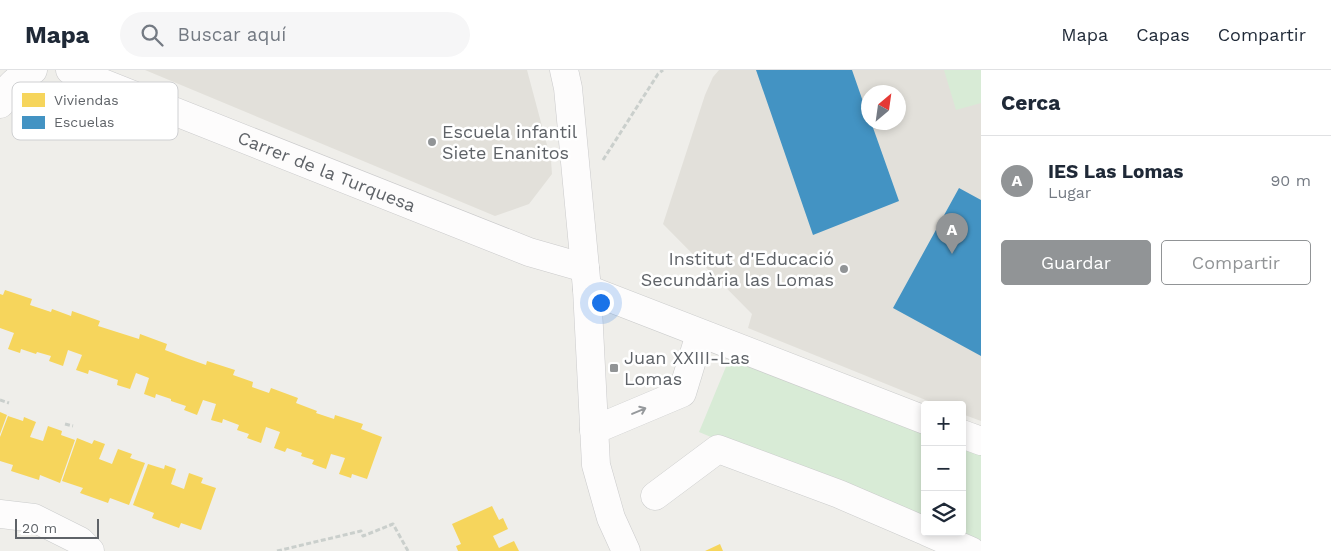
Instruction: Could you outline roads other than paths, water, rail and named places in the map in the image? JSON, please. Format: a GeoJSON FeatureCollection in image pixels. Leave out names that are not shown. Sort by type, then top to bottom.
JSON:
{"type":"FeatureCollection","features":[{"type":"Feature","properties":{"kind":"street"},"geometry":{"type":"LineString","coordinates":[[14,82],[19,77],[33,70]]}},
{"type":"Feature","properties":{"kind":"street","name":"Carrer de la Turquesa"},"geometry":{"type":"LineString","coordinates":[[70,70],[100,82]]}},
{"type":"Feature","properties":{"kind":"street"},"geometry":{"type":"LineString","coordinates":[[564,70],[568,88],[586,279],[596,465],[611,518],[626,551]]}},
{"type":"Feature","properties":{"kind":"street"},"geometry":{"type":"LineString","coordinates":[[0,104],[12,85]]}},
{"type":"Feature","properties":{"kind":"street","name":"Carrer de la Turquesa"},"geometry":{"type":"LineString","coordinates":[[178,113],[529,252],[700,334],[921,418]]}},
{"type":"Feature","properties":{"kind":"street"},"geometry":{"type":"LineString","coordinates":[[594,430],[682,393],[700,334]]}},
{"type":"Feature","properties":{"kind":"street"},"geometry":{"type":"LineString","coordinates":[[966,435],[981,441]]}},
{"type":"Feature","properties":{"kind":"street"},"geometry":{"type":"LineString","coordinates":[[655,496],[718,449],[839,494],[921,530]]}},
{"type":"Feature","properties":{"kind":"street"},"geometry":{"type":"LineString","coordinates":[[0,514],[34,518],[80,541],[90,551]]}},
{"type":"Feature","properties":{"kind":"street"},"geometry":{"type":"LineString","coordinates":[[935,536],[971,551]]}},
{"type":"Feature","properties":{"kind":"place","name":"Escuela infantil Siete Enanitos"},"geometry":{"type":"Point","coordinates":[432,142]}},
{"type":"Feature","properties":{"kind":"place","name":"IES Las Lomas"},"geometry":{"type":"Point","coordinates":[952,254]}},
{"type":"Feature","properties":{"kind":"place","name":"Institut d'Educació Secundària las Lomas"},"geometry":{"type":"Point","coordinates":[844,269]}},
{"type":"Feature","properties":{"kind":"place","name":"Juan XXIII-Las Lomas"},"geometry":{"type":"Point","coordinates":[614,368]}}]}
